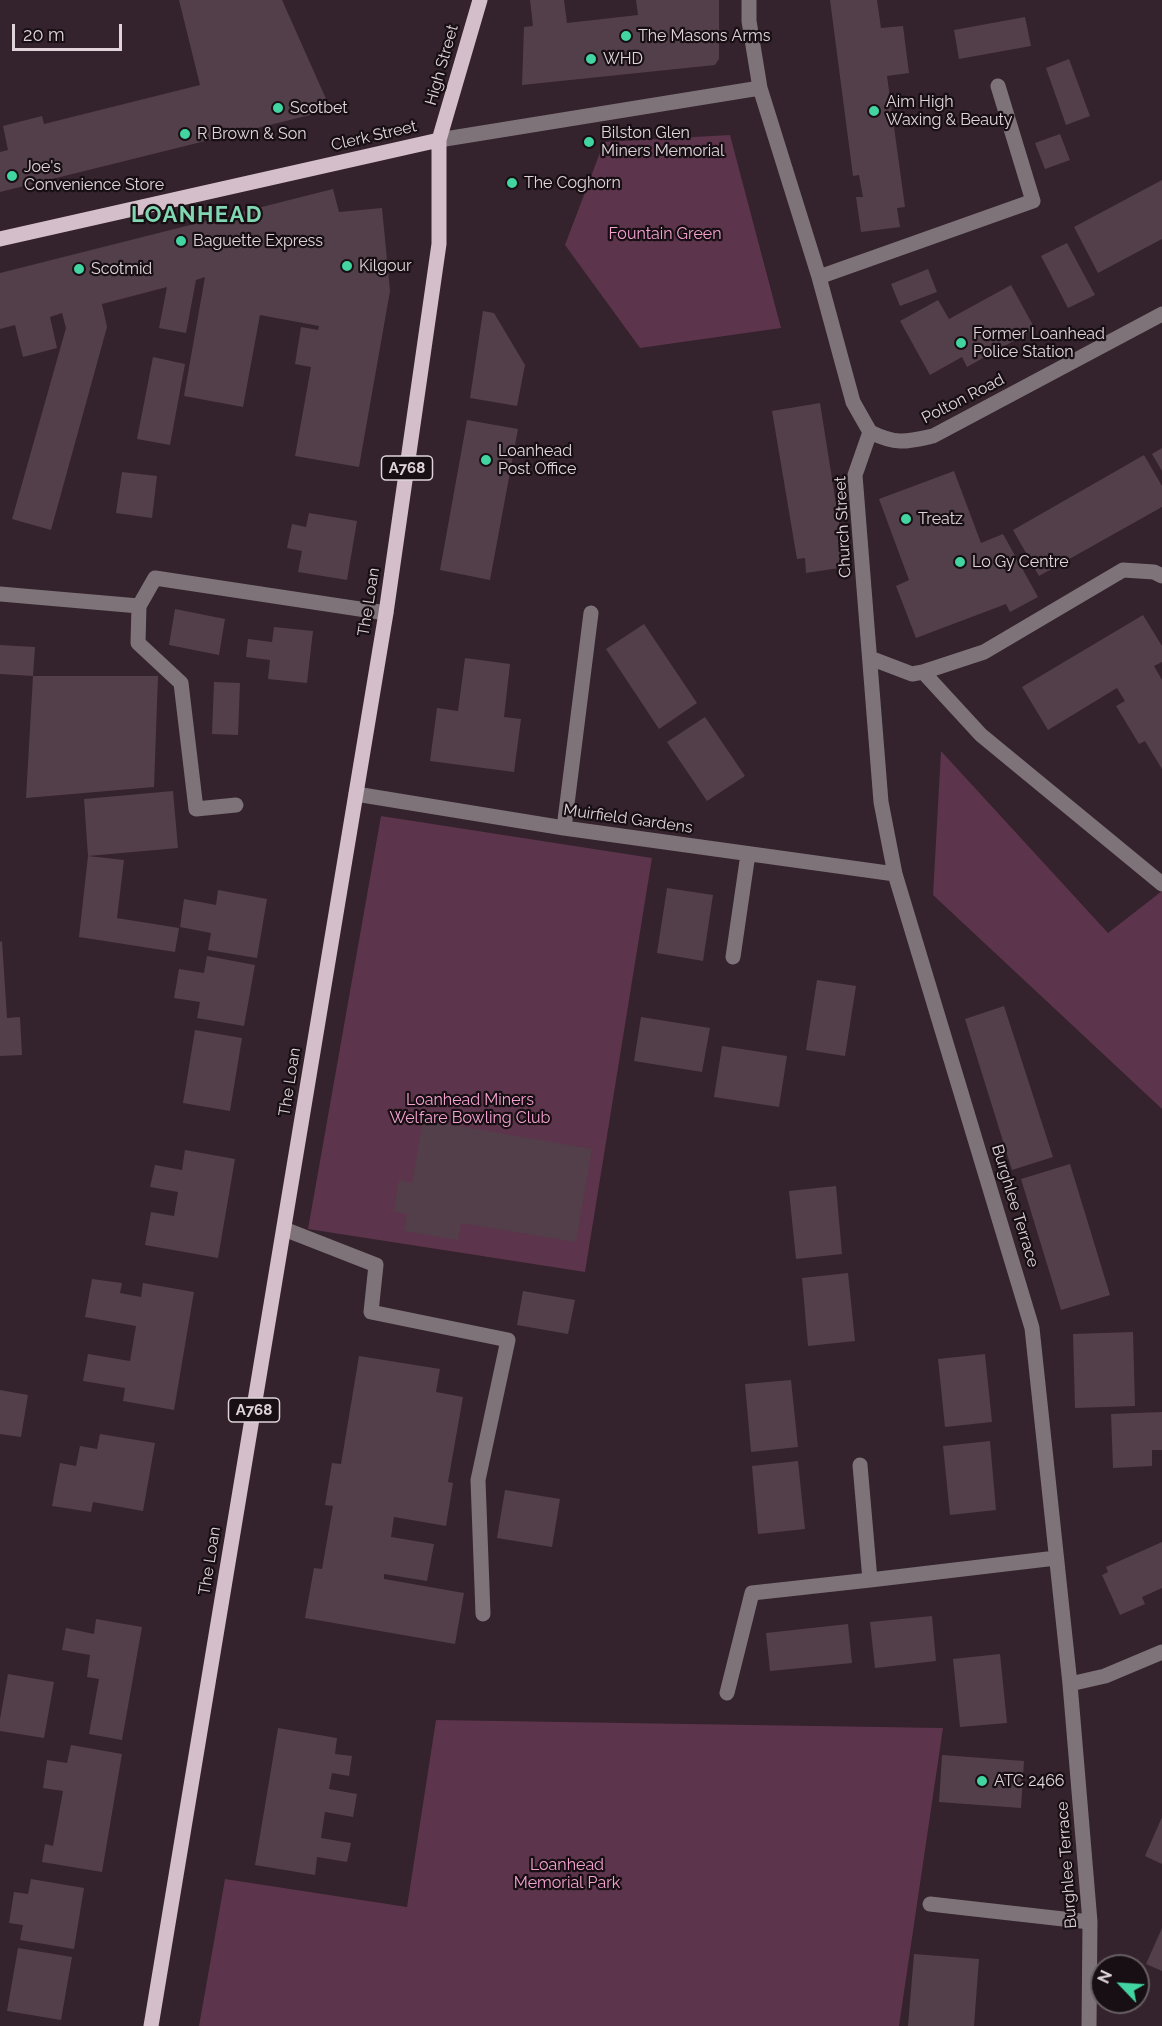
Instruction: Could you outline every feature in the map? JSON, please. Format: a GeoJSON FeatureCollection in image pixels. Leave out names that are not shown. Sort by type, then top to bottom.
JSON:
{"type":"FeatureCollection","features":[{"type":"Feature","properties":{"kind":"main road","name":"High Street"},"geometry":{"type":"LineString","coordinates":[[439,140],[480,0]]}},
{"type":"Feature","properties":{"kind":"main road","name":"Clerk Street"},"geometry":{"type":"LineString","coordinates":[[0,239],[439,140]]}},
{"type":"Feature","properties":{"kind":"main road","name":"The Loan"},"geometry":{"type":"LineString","coordinates":[[151,2026],[386,613],[440,244],[439,140]]}},
{"type":"Feature","properties":{"kind":"street"},"geometry":{"type":"LineString","coordinates":[[749,0],[749,21],[760,88],[819,277],[853,402],[870,432]]}},
{"type":"Feature","properties":{"kind":"street"},"geometry":{"type":"LineString","coordinates":[[819,277],[1033,201],[998,86]]}},
{"type":"Feature","properties":{"kind":"street","name":"Clerk Street"},"geometry":{"type":"LineString","coordinates":[[439,140],[760,88]]}},
{"type":"Feature","properties":{"kind":"street","name":"Polton Road"},"geometry":{"type":"LineString","coordinates":[[870,432],[885,439],[903,442],[933,436],[1162,314]]}},
{"type":"Feature","properties":{"kind":"street","name":"Church Street"},"geometry":{"type":"LineString","coordinates":[[870,432],[855,475],[881,802],[895,874]]}},
{"type":"Feature","properties":{"kind":"street"},"geometry":{"type":"LineString","coordinates":[[870,658],[912,674],[923,672],[984,652],[1123,570],[1154,572],[1162,576]]}},
{"type":"Feature","properties":{"kind":"street"},"geometry":{"type":"LineString","coordinates":[[236,805],[196,809],[181,683],[138,643],[139,606],[155,578],[386,613]]}},
{"type":"Feature","properties":{"kind":"street"},"geometry":{"type":"LineString","coordinates":[[0,594],[139,606]]}},
{"type":"Feature","properties":{"kind":"street"},"geometry":{"type":"LineString","coordinates":[[564,828],[591,613]]}},
{"type":"Feature","properties":{"kind":"street"},"geometry":{"type":"LineString","coordinates":[[923,672],[981,735],[1162,884]]}},
{"type":"Feature","properties":{"kind":"street","name":"Muirfield Gardens"},"geometry":{"type":"LineString","coordinates":[[356,794],[564,828],[895,874]]}},
{"type":"Feature","properties":{"kind":"street"},"geometry":{"type":"LineString","coordinates":[[733,957],[748,854]]}},
{"type":"Feature","properties":{"kind":"street","name":"Burghlee Terrace"},"geometry":{"type":"LineString","coordinates":[[895,874],[1032,1328],[1070,1684],[1090,1922],[1089,2026]]}},
{"type":"Feature","properties":{"kind":"street"},"geometry":{"type":"LineString","coordinates":[[284,1229],[376,1265],[371,1312],[508,1340],[478,1480],[483,1614]]}},
{"type":"Feature","properties":{"kind":"street"},"geometry":{"type":"LineString","coordinates":[[860,1465],[870,1580]]}},
{"type":"Feature","properties":{"kind":"street"},"geometry":{"type":"LineString","coordinates":[[728,1693],[752,1593],[1056,1558]]}},
{"type":"Feature","properties":{"kind":"street"},"geometry":{"type":"LineString","coordinates":[[1070,1684],[1105,1676],[1162,1652]]}},
{"type":"Feature","properties":{"kind":"street"},"geometry":{"type":"LineString","coordinates":[[930,1904],[1090,1922]]}},
{"type":"Feature","properties":{"kind":"green space","name":"Fountain Green"},"geometry":{"type":"Polygon","coordinates":[[[730,135],[781,328],[640,348],[565,245],[604,142],[730,135]]]}},
{"type":"Feature","properties":{"kind":"green space"},"geometry":{"type":"Polygon","coordinates":[[[941,751],[1108,933],[1162,891],[1162,1109],[933,895],[941,751]]]}},
{"type":"Feature","properties":{"kind":"green space","name":"Loanhead Miners Welfare Bowling Club"},"geometry":{"type":"Polygon","coordinates":[[[381,816],[652,858],[585,1272],[308,1229],[381,816]]]}},
{"type":"Feature","properties":{"kind":"green space","name":"Loanhead Memorial Park"},"geometry":{"type":"Polygon","coordinates":[[[436,1720],[943,1728],[899,2026],[199,2026],[225,1879],[407,1907],[436,1720]]]}},
{"type":"Feature","properties":{"kind":"building"},"geometry":{"type":"Polygon","coordinates":[[[179,0],[282,0],[327,101],[322,112],[0,192],[0,152],[8,150],[3,126],[42,116],[44,124],[200,85],[179,0]]]}},
{"type":"Feature","properties":{"kind":"building"},"geometry":{"type":"Polygon","coordinates":[[[530,0],[564,0],[567,23],[638,15],[636,0],[719,0],[719,59],[715,65],[522,85],[524,27],[533,26],[530,0]]]}},
{"type":"Feature","properties":{"kind":"building"},"geometry":{"type":"Polygon","coordinates":[[[830,0],[877,0],[881,28],[903,26],[909,73],[887,76],[905,207],[897,208],[900,227],[861,232],[856,197],[863,197],[859,175],[853,176],[830,0]]]}},
{"type":"Feature","properties":{"kind":"building"},"geometry":{"type":"Polygon","coordinates":[[[1025,17],[1031,46],[959,59],[954,30],[1025,17]]]}},
{"type":"Feature","properties":{"kind":"building"},"geometry":{"type":"Polygon","coordinates":[[[1069,59],[1090,116],[1066,125],[1046,68],[1069,59]]]}},
{"type":"Feature","properties":{"kind":"building"},"geometry":{"type":"Polygon","coordinates":[[[1060,134],[1070,160],[1045,169],[1035,143],[1060,134]]]}},
{"type":"Feature","properties":{"kind":"building"},"geometry":{"type":"Polygon","coordinates":[[[1162,180],[1162,239],[1098,273],[1074,227],[1162,180]]]}},
{"type":"Feature","properties":{"kind":"building"},"geometry":{"type":"Polygon","coordinates":[[[333,189],[339,212],[382,208],[390,291],[359,467],[295,456],[311,367],[295,364],[301,327],[318,330],[319,326],[260,315],[243,407],[184,396],[205,277],[196,280],[186,333],[159,328],[167,287],[102,304],[107,327],[51,530],[12,519],[66,328],[62,313],[50,317],[57,348],[23,357],[15,325],[0,329],[0,273],[333,189]]]}},
{"type":"Feature","properties":{"kind":"building"},"geometry":{"type":"Polygon","coordinates":[[[1067,243],[1095,295],[1068,308],[1041,256],[1067,243]]]}},
{"type":"Feature","properties":{"kind":"building"},"geometry":{"type":"Polygon","coordinates":[[[928,269],[937,292],[900,306],[891,284],[928,269]]]}},
{"type":"Feature","properties":{"kind":"building","name":"Former Loanhead Police Station"},"geometry":{"type":"Polygon","coordinates":[[[1011,285],[1035,329],[967,367],[962,357],[930,375],[900,321],[938,300],[949,319],[1011,285]]]}},
{"type":"Feature","properties":{"kind":"building"},"geometry":{"type":"Polygon","coordinates":[[[483,311],[494,313],[525,365],[517,406],[470,398],[483,311]]]}},
{"type":"Feature","properties":{"kind":"building"},"geometry":{"type":"Polygon","coordinates":[[[153,357],[185,364],[170,445],[137,439],[153,357]]]}},
{"type":"Feature","properties":{"kind":"building"},"geometry":{"type":"Polygon","coordinates":[[[820,403],[846,567],[806,573],[805,558],[797,559],[772,411],[820,403]]]}},
{"type":"Feature","properties":{"kind":"building"},"geometry":{"type":"Polygon","coordinates":[[[467,420],[518,429],[490,580],[440,570],[467,420]]]}},
{"type":"Feature","properties":{"kind":"building"},"geometry":{"type":"Polygon","coordinates":[[[1162,448],[1162,471],[1152,454],[1162,448]]]}},
{"type":"Feature","properties":{"kind":"building"},"geometry":{"type":"Polygon","coordinates":[[[1144,455],[1162,486],[1162,507],[1039,576],[1013,530],[1144,455]]]}},
{"type":"Feature","properties":{"kind":"building","name":"Lo Gy Centre"},"geometry":{"type":"Polygon","coordinates":[[[954,471],[981,543],[1003,534],[1038,597],[1010,612],[1006,604],[916,638],[896,586],[909,580],[879,499],[954,471]]]}},
{"type":"Feature","properties":{"kind":"building"},"geometry":{"type":"Polygon","coordinates":[[[122,472],[157,476],[152,518],[116,513],[122,472]]]}},
{"type":"Feature","properties":{"kind":"building"},"geometry":{"type":"Polygon","coordinates":[[[309,513],[357,521],[347,580],[298,572],[302,551],[287,548],[292,524],[306,527],[309,513]]]}},
{"type":"Feature","properties":{"kind":"building"},"geometry":{"type":"Polygon","coordinates":[[[175,609],[225,619],[219,655],[169,645],[175,609]]]}},
{"type":"Feature","properties":{"kind":"building"},"geometry":{"type":"Polygon","coordinates":[[[1143,615],[1162,646],[1162,662],[1154,666],[1162,680],[1162,769],[1145,741],[1139,744],[1116,706],[1125,701],[1117,688],[1048,730],[1022,687],[1143,615]]]}},
{"type":"Feature","properties":{"kind":"building"},"geometry":{"type":"Polygon","coordinates":[[[644,624],[697,703],[659,729],[606,649],[644,624]]]}},
{"type":"Feature","properties":{"kind":"building"},"geometry":{"type":"Polygon","coordinates":[[[274,627],[313,631],[307,683],[268,679],[270,660],[246,657],[248,639],[272,642],[274,627]]]}},
{"type":"Feature","properties":{"kind":"building"},"geometry":{"type":"Polygon","coordinates":[[[0,645],[35,647],[33,676],[0,674],[0,645]]]}},
{"type":"Feature","properties":{"kind":"building"},"geometry":{"type":"Polygon","coordinates":[[[465,658],[510,664],[504,717],[521,719],[514,772],[430,761],[437,708],[458,711],[465,658]]]}},
{"type":"Feature","properties":{"kind":"building"},"geometry":{"type":"Polygon","coordinates":[[[33,676],[158,676],[154,787],[26,798],[33,676]]]}},
{"type":"Feature","properties":{"kind":"building"},"geometry":{"type":"Polygon","coordinates":[[[214,682],[240,683],[238,735],[212,734],[214,682]]]}},
{"type":"Feature","properties":{"kind":"building"},"geometry":{"type":"Polygon","coordinates":[[[705,717],[745,776],[707,801],[667,742],[705,717]]]}},
{"type":"Feature","properties":{"kind":"building"},"geometry":{"type":"Polygon","coordinates":[[[173,791],[178,848],[88,856],[84,799],[173,791]]]}},
{"type":"Feature","properties":{"kind":"building"},"geometry":{"type":"Polygon","coordinates":[[[88,856],[124,860],[117,918],[179,928],[175,952],[79,937],[88,856]]]}},
{"type":"Feature","properties":{"kind":"building"},"geometry":{"type":"Polygon","coordinates":[[[667,888],[713,895],[703,961],[657,953],[667,888]]]}},
{"type":"Feature","properties":{"kind":"building"},"geometry":{"type":"Polygon","coordinates":[[[218,890],[267,899],[257,958],[208,950],[211,933],[180,927],[184,899],[216,905],[218,890]]]}},
{"type":"Feature","properties":{"kind":"building"},"geometry":{"type":"Polygon","coordinates":[[[2,941],[7,1018],[20,1017],[22,1055],[0,1056],[0,942],[2,941]]]}},
{"type":"Feature","properties":{"kind":"building"},"geometry":{"type":"Polygon","coordinates":[[[207,956],[255,965],[244,1026],[197,1018],[200,1002],[174,998],[179,969],[204,973],[207,956]]]}},
{"type":"Feature","properties":{"kind":"building"},"geometry":{"type":"Polygon","coordinates":[[[817,980],[856,986],[845,1056],[806,1050],[817,980]]]}},
{"type":"Feature","properties":{"kind":"building"},"geometry":{"type":"Polygon","coordinates":[[[1004,1006],[1053,1157],[1012,1170],[965,1019],[1004,1006]]]}},
{"type":"Feature","properties":{"kind":"building"},"geometry":{"type":"Polygon","coordinates":[[[641,1017],[710,1028],[702,1072],[634,1061],[641,1017]]]}},
{"type":"Feature","properties":{"kind":"building"},"geometry":{"type":"Polygon","coordinates":[[[195,1030],[242,1038],[230,1111],[183,1103],[195,1030]]]}},
{"type":"Feature","properties":{"kind":"building"},"geometry":{"type":"Polygon","coordinates":[[[722,1046],[787,1056],[779,1107],[714,1097],[722,1046]]]}},
{"type":"Feature","properties":{"kind":"building"},"geometry":{"type":"Polygon","coordinates":[[[423,1120],[592,1149],[576,1242],[461,1223],[458,1240],[404,1231],[407,1214],[394,1211],[399,1180],[412,1183],[423,1120]]]}},
{"type":"Feature","properties":{"kind":"building"},"geometry":{"type":"Polygon","coordinates":[[[185,1150],[235,1159],[218,1258],[145,1245],[151,1212],[174,1216],[178,1192],[150,1187],[155,1165],[182,1170],[185,1150]]]}},
{"type":"Feature","properties":{"kind":"building"},"geometry":{"type":"Polygon","coordinates":[[[1070,1164],[1110,1295],[1061,1310],[1021,1179],[1070,1164]]]}},
{"type":"Feature","properties":{"kind":"building"},"geometry":{"type":"Polygon","coordinates":[[[836,1186],[842,1254],[796,1259],[789,1191],[836,1186]]]}},
{"type":"Feature","properties":{"kind":"building"},"geometry":{"type":"Polygon","coordinates":[[[848,1273],[855,1341],[808,1346],[802,1278],[848,1273]]]}},
{"type":"Feature","properties":{"kind":"building"},"geometry":{"type":"Polygon","coordinates":[[[92,1279],[122,1283],[120,1293],[141,1297],[143,1283],[194,1292],[174,1410],[123,1401],[125,1388],[83,1381],[88,1354],[130,1361],[136,1326],[85,1317],[92,1279]]]}},
{"type":"Feature","properties":{"kind":"building"},"geometry":{"type":"Polygon","coordinates":[[[523,1291],[575,1300],[568,1334],[517,1325],[523,1291]]]}},
{"type":"Feature","properties":{"kind":"building"},"geometry":{"type":"Polygon","coordinates":[[[1133,1332],[1135,1406],[1075,1408],[1073,1334],[1133,1332]]]}},
{"type":"Feature","properties":{"kind":"building"},"geometry":{"type":"Polygon","coordinates":[[[985,1354],[992,1422],[945,1427],[938,1359],[985,1354]]]}},
{"type":"Feature","properties":{"kind":"building"},"geometry":{"type":"Polygon","coordinates":[[[359,1356],[440,1369],[436,1392],[463,1397],[448,1482],[453,1483],[446,1526],[394,1517],[391,1537],[434,1544],[427,1581],[384,1574],[384,1579],[464,1593],[455,1644],[305,1618],[314,1568],[322,1569],[333,1506],[325,1505],[332,1463],[341,1464],[359,1356]]]}},
{"type":"Feature","properties":{"kind":"building"},"geometry":{"type":"Polygon","coordinates":[[[791,1380],[798,1447],[751,1452],[745,1384],[791,1380]]]}},
{"type":"Feature","properties":{"kind":"building"},"geometry":{"type":"Polygon","coordinates":[[[0,1390],[28,1395],[21,1437],[0,1434],[0,1390]]]}},
{"type":"Feature","properties":{"kind":"building"},"geometry":{"type":"Polygon","coordinates":[[[1162,1412],[1162,1450],[1152,1450],[1152,1466],[1113,1468],[1111,1414],[1162,1412]]]}},
{"type":"Feature","properties":{"kind":"building"},"geometry":{"type":"Polygon","coordinates":[[[100,1434],[155,1443],[143,1511],[93,1502],[91,1512],[52,1506],[60,1463],[76,1466],[80,1446],[97,1449],[100,1434]]]}},
{"type":"Feature","properties":{"kind":"building"},"geometry":{"type":"Polygon","coordinates":[[[990,1441],[996,1510],[950,1515],[943,1446],[990,1441]]]}},
{"type":"Feature","properties":{"kind":"building"},"geometry":{"type":"Polygon","coordinates":[[[798,1461],[805,1529],[758,1534],[752,1466],[798,1461]]]}},
{"type":"Feature","properties":{"kind":"building"},"geometry":{"type":"Polygon","coordinates":[[[505,1490],[560,1499],[552,1547],[497,1538],[505,1490]]]}},
{"type":"Feature","properties":{"kind":"building"},"geometry":{"type":"Polygon","coordinates":[[[1162,1542],[1162,1588],[1142,1597],[1145,1604],[1120,1615],[1102,1575],[1108,1572],[1106,1567],[1162,1542]]]}},
{"type":"Feature","properties":{"kind":"building"},"geometry":{"type":"Polygon","coordinates":[[[932,1616],[936,1661],[875,1668],[870,1622],[932,1616]]]}},
{"type":"Feature","properties":{"kind":"building"},"geometry":{"type":"Polygon","coordinates":[[[96,1619],[142,1627],[122,1740],[89,1734],[99,1679],[87,1677],[90,1655],[62,1650],[66,1628],[94,1634],[96,1619]]]}},
{"type":"Feature","properties":{"kind":"building"},"geometry":{"type":"Polygon","coordinates":[[[848,1624],[852,1663],[770,1671],[766,1633],[848,1624]]]}},
{"type":"Feature","properties":{"kind":"building"},"geometry":{"type":"Polygon","coordinates":[[[1000,1654],[1007,1723],[960,1727],[953,1659],[1000,1654]]]}},
{"type":"Feature","properties":{"kind":"building"},"geometry":{"type":"Polygon","coordinates":[[[8,1674],[54,1682],[44,1738],[0,1731],[8,1674]]]}},
{"type":"Feature","properties":{"kind":"building"},"geometry":{"type":"Polygon","coordinates":[[[278,1728],[337,1738],[335,1754],[352,1756],[349,1776],[332,1773],[329,1789],[357,1794],[353,1817],[325,1812],[321,1838],[351,1843],[347,1862],[317,1857],[315,1875],[255,1865],[278,1728]]]}},
{"type":"Feature","properties":{"kind":"building"},"geometry":{"type":"Polygon","coordinates":[[[71,1745],[122,1754],[102,1872],[42,1862],[45,1844],[53,1846],[63,1791],[43,1788],[47,1760],[67,1763],[71,1745]]]}},
{"type":"Feature","properties":{"kind":"building","name":"ATC 2466"},"geometry":{"type":"Polygon","coordinates":[[[942,1755],[1024,1761],[1021,1808],[939,1802],[942,1755]]]}},
{"type":"Feature","properties":{"kind":"building"},"geometry":{"type":"Polygon","coordinates":[[[1162,1817],[1162,1864],[1145,1856],[1162,1817]]]}},
{"type":"Feature","properties":{"kind":"building"},"geometry":{"type":"Polygon","coordinates":[[[31,1879],[84,1888],[74,1949],[20,1940],[23,1925],[9,1923],[14,1892],[28,1894],[31,1879]]]}},
{"type":"Feature","properties":{"kind":"building"},"geometry":{"type":"Polygon","coordinates":[[[1162,1928],[1162,1971],[1150,1966],[1150,1955],[1162,1928]]]}},
{"type":"Feature","properties":{"kind":"building"},"geometry":{"type":"Polygon","coordinates":[[[18,1948],[72,1957],[61,2020],[7,2011],[18,1948]]]}},
{"type":"Feature","properties":{"kind":"building"},"geometry":{"type":"Polygon","coordinates":[[[914,1954],[979,1959],[974,2026],[908,2026],[914,1954]]]}},
{"type":"Feature","properties":{"kind":"place","name":"The Masons Arms"},"geometry":{"type":"Point","coordinates":[626,36]}},
{"type":"Feature","properties":{"kind":"place","name":"WHD"},"geometry":{"type":"Point","coordinates":[591,59]}},
{"type":"Feature","properties":{"kind":"place","name":"Scotbet"},"geometry":{"type":"Point","coordinates":[278,108]}},
{"type":"Feature","properties":{"kind":"place","name":"Aim High Waxing & Beauty"},"geometry":{"type":"Point","coordinates":[874,111]}},
{"type":"Feature","properties":{"kind":"place","name":"R Brown & Son"},"geometry":{"type":"Point","coordinates":[185,134]}},
{"type":"Feature","properties":{"kind":"place","name":"Bilston Glen Miners Memorial"},"geometry":{"type":"Point","coordinates":[589,142]}},
{"type":"Feature","properties":{"kind":"place","name":"Joe's Convenience Store"},"geometry":{"type":"Point","coordinates":[12,176]}},
{"type":"Feature","properties":{"kind":"place","name":"The Coghorn"},"geometry":{"type":"Point","coordinates":[512,183]}},
{"type":"Feature","properties":{"kind":"place","name":"Baguette Express"},"geometry":{"type":"Point","coordinates":[181,241]}},
{"type":"Feature","properties":{"kind":"place","name":"Kilgour"},"geometry":{"type":"Point","coordinates":[347,266]}},
{"type":"Feature","properties":{"kind":"place","name":"Scotmid"},"geometry":{"type":"Point","coordinates":[79,269]}},
{"type":"Feature","properties":{"kind":"place","name":"Former Loanhead Police Station"},"geometry":{"type":"Point","coordinates":[961,343]}},
{"type":"Feature","properties":{"kind":"place","name":"Loanhead Post Office"},"geometry":{"type":"Point","coordinates":[486,460]}},
{"type":"Feature","properties":{"kind":"place","name":"Treatz"},"geometry":{"type":"Point","coordinates":[906,519]}},
{"type":"Feature","properties":{"kind":"place","name":"Lo Gy Centre"},"geometry":{"type":"Point","coordinates":[960,562]}},
{"type":"Feature","properties":{"kind":"place","name":"ATC 2466"},"geometry":{"type":"Point","coordinates":[982,1781]}},
{"type":"Feature","properties":{"kind":"district","name":"LOANHEAD"},"geometry":{"type":"Point","coordinates":[197,215]}}]}
